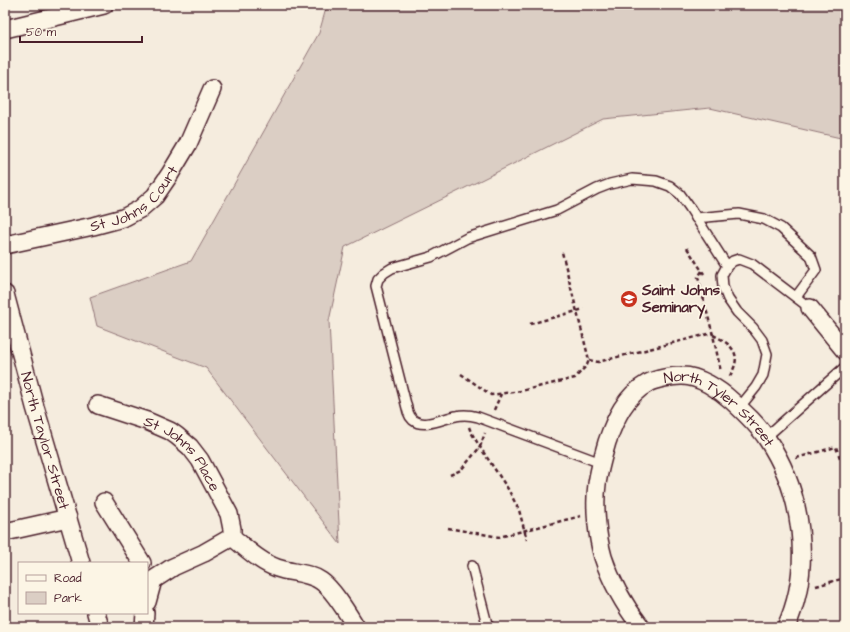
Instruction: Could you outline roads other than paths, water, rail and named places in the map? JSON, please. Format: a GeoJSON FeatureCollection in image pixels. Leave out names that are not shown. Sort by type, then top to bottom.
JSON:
{"type":"FeatureCollection","features":[{"type":"Feature","properties":{"kind":"street"},"geometry":{"type":"LineString","coordinates":[[5,29],[104,5]]}},
{"type":"Feature","properties":{"kind":"street","name":"St Johns Court"},"geometry":{"type":"LineString","coordinates":[[5,245],[93,226],[122,218],[140,209],[155,196],[170,174],[188,144],[212,89]]}},
{"type":"Feature","properties":{"kind":"street","name":"North Taylor Street"},"geometry":{"type":"LineString","coordinates":[[5,294],[35,407],[81,562]]}},
{"type":"Feature","properties":{"kind":"street"},"geometry":{"type":"LineString","coordinates":[[810,308],[845,351]]}},
{"type":"Feature","properties":{"kind":"street","name":"North Tyler Street"},"geometry":{"type":"LineString","coordinates":[[640,627],[624,604],[612,581],[603,556],[598,528],[596,497],[597,484],[602,458],[613,425],[620,410],[635,392],[648,383],[655,380],[681,376],[690,377],[705,382],[727,397],[753,421],[766,437],[779,459],[792,489],[799,521],[802,547],[799,585],[786,627]]}},
{"type":"Feature","properties":{"kind":"street","name":"St Johns Place"},"geometry":{"type":"LineString","coordinates":[[98,405],[170,431],[190,447],[200,460],[229,514],[232,537]]}},
{"type":"Feature","properties":{"kind":"street"},"geometry":{"type":"LineString","coordinates":[[104,502],[141,562]]}},
{"type":"Feature","properties":{"kind":"street"},"geometry":{"type":"LineString","coordinates":[[5,532],[68,518]]}},
{"type":"Feature","properties":{"kind":"street"},"geometry":{"type":"LineString","coordinates":[[148,593],[150,575],[173,567],[204,553],[232,537],[263,561],[278,568],[312,576],[321,581],[329,588],[356,627]]}},
{"type":"Feature","properties":{"kind":"street"},"geometry":{"type":"LineString","coordinates":[[96,614],[100,627]]}},
{"type":"Feature","properties":{"kind":"street"},"geometry":{"type":"LineString","coordinates":[[144,627],[145,614]]}},
{"type":"Feature","properties":{"kind":"lane"},"geometry":{"type":"LineString","coordinates":[[601,463],[468,415],[458,415],[425,424],[412,420],[408,412],[376,286],[378,279],[392,268],[431,257],[467,238],[557,210],[597,189],[610,184],[632,179],[656,181],[670,186],[680,194],[727,266]]}},
{"type":"Feature","properties":{"kind":"lane"},"geometry":{"type":"LineString","coordinates":[[696,218],[739,214],[764,219],[781,228],[811,256],[816,270],[796,297]]}},
{"type":"Feature","properties":{"kind":"lane"},"geometry":{"type":"LineString","coordinates":[[739,408],[756,387],[763,375],[767,354],[762,340],[753,328],[737,312],[728,299],[723,287],[722,275],[727,266],[733,261],[739,259],[752,264],[810,308]]}},
{"type":"Feature","properties":{"kind":"lane"},"geometry":{"type":"LineString","coordinates":[[766,437],[845,367]]}},
{"type":"Feature","properties":{"kind":"lane"},"geometry":{"type":"LineString","coordinates":[[472,566],[487,624],[490,627]]}},
{"type":"Feature","properties":{"kind":"place","name":"Saint Johns Seminary"},"geometry":{"type":"Point","coordinates":[629,299]}}]}
